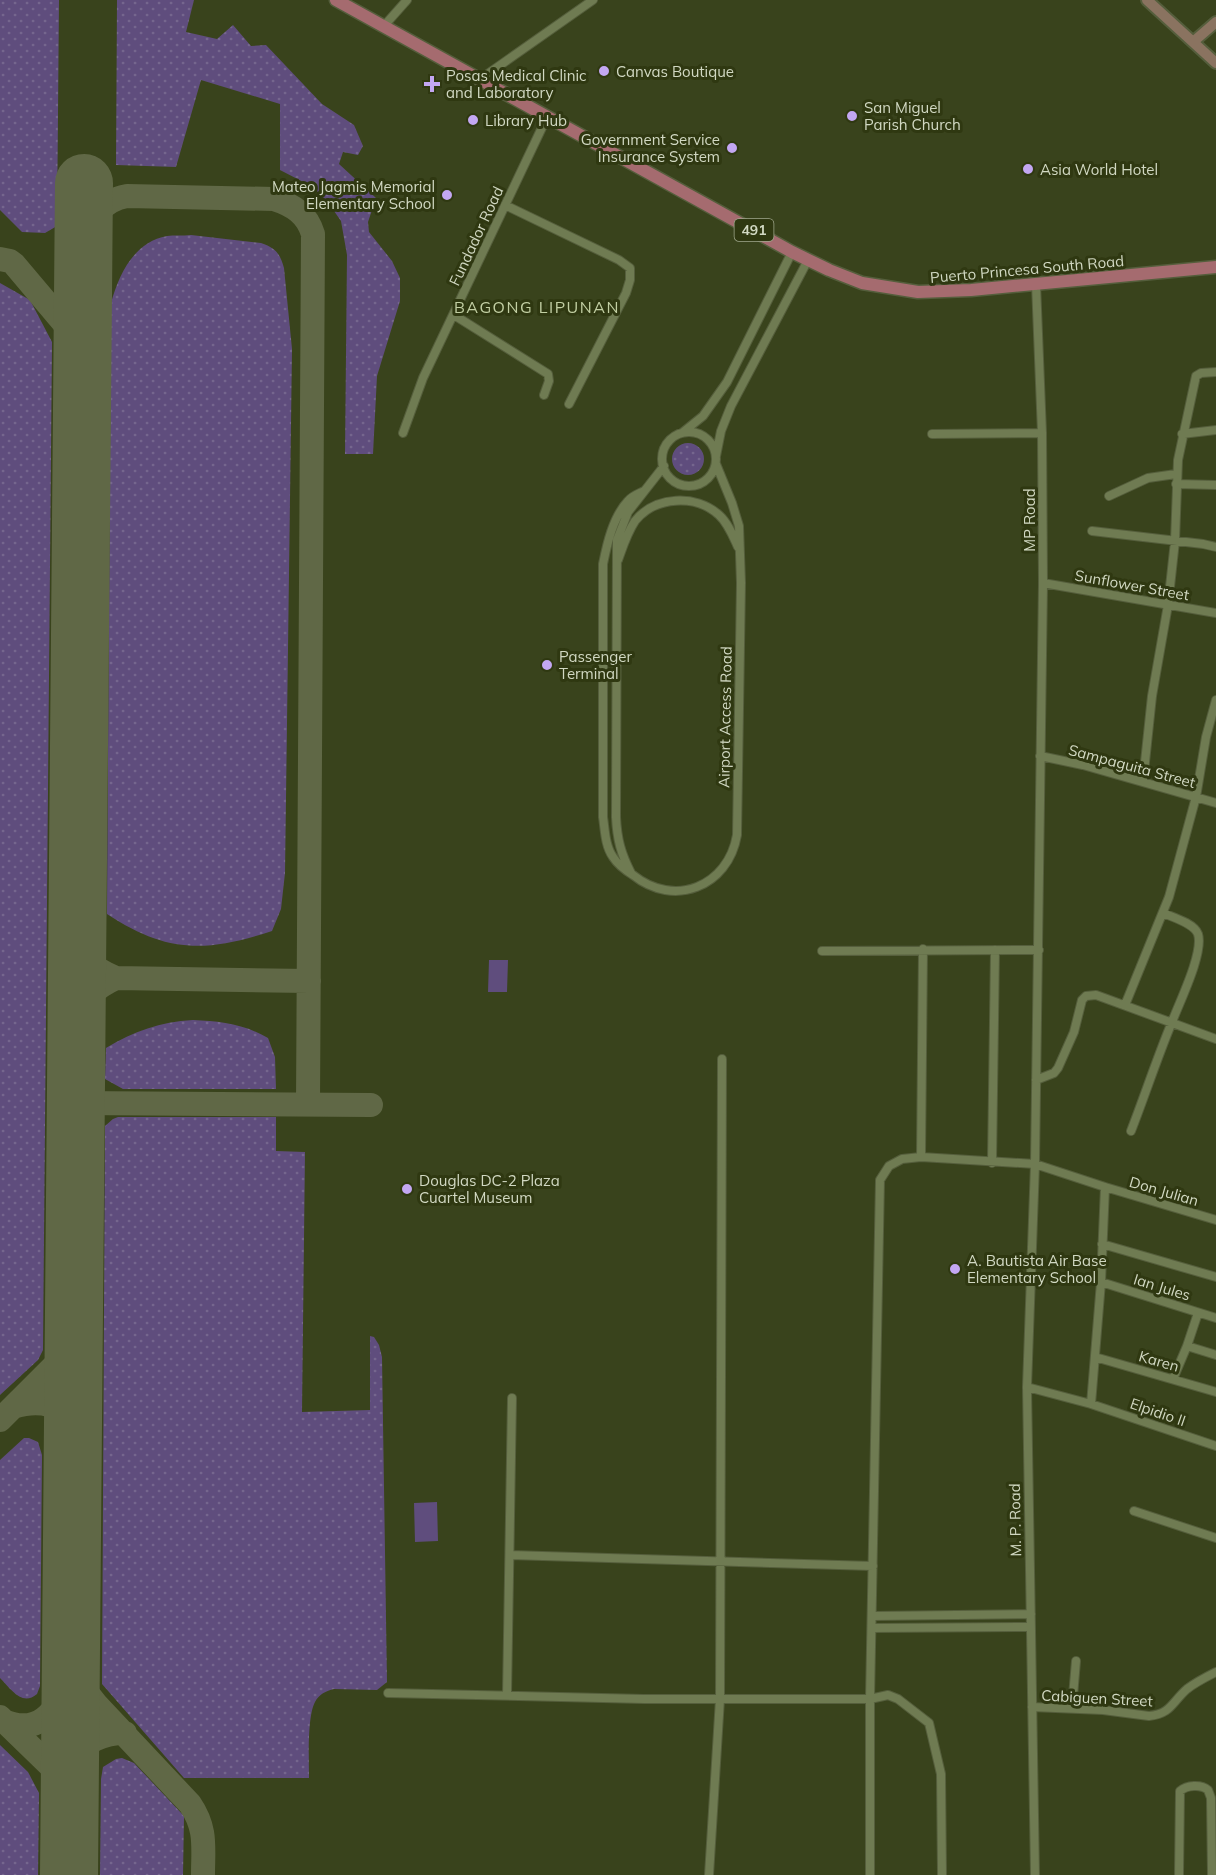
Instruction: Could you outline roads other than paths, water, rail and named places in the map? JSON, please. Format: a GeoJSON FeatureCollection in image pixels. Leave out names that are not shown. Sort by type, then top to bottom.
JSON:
{"type":"FeatureCollection","features":[{"type":"Feature","properties":{"kind":"main road"},"geometry":{"type":"LineString","coordinates":[[1147,0],[1216,63]]}},
{"type":"Feature","properties":{"kind":"main road","name":"Puerto Princesa South Road"},"geometry":{"type":"LineString","coordinates":[[341,1],[383,27],[792,252],[862,283],[908,292],[944,292],[1216,267]]}},
{"type":"Feature","properties":{"kind":"main road"},"geometry":{"type":"LineString","coordinates":[[1193,42],[1216,22]]}},
{"type":"Feature","properties":{"kind":"street"},"geometry":{"type":"LineString","coordinates":[[383,27],[407,0]]}},
{"type":"Feature","properties":{"kind":"street"},"geometry":{"type":"LineString","coordinates":[[479,80],[593,0]]}},
{"type":"Feature","properties":{"kind":"street","name":"Fundador Road"},"geometry":{"type":"LineString","coordinates":[[403,433],[423,378],[547,117]]}},
{"type":"Feature","properties":{"kind":"street"},"geometry":{"type":"LineString","coordinates":[[505,205],[619,260],[630,268],[630,280],[626,293],[569,404]]}},
{"type":"Feature","properties":{"kind":"street"},"geometry":{"type":"LineString","coordinates":[[792,252],[727,382],[703,416],[670,440],[666,446],[662,459],[666,473],[678,484],[694,485],[708,478],[716,460],[721,431],[730,406],[808,260]]}},
{"type":"Feature","properties":{"kind":"street","name":"MP Road"},"geometry":{"type":"LineString","coordinates":[[1036,284],[1042,433],[1043,583],[1039,950]]}},
{"type":"Feature","properties":{"kind":"street"},"geometry":{"type":"LineString","coordinates":[[454,315],[548,374],[549,381],[544,395]]}},
{"type":"Feature","properties":{"kind":"street"},"geometry":{"type":"LineString","coordinates":[[1143,781],[1152,696],[1168,605],[1175,542],[1176,474],[1182,434],[1196,376],[1201,373],[1216,372]]}},
{"type":"Feature","properties":{"kind":"street"},"geometry":{"type":"LineString","coordinates":[[1182,434],[1216,430]]}},
{"type":"Feature","properties":{"kind":"street"},"geometry":{"type":"LineString","coordinates":[[682,433],[697,433],[704,436],[714,448],[716,460]]}},
{"type":"Feature","properties":{"kind":"street"},"geometry":{"type":"LineString","coordinates":[[932,434],[1042,433]]}},
{"type":"Feature","properties":{"kind":"street","name":"Airport Access Road"},"geometry":{"type":"LineString","coordinates":[[644,491],[628,500],[614,527],[606,551],[602,591],[603,817],[609,852],[620,866],[641,882],[657,888],[690,890],[712,880],[721,872],[735,848],[737,835],[740,526],[716,460]]}},
{"type":"Feature","properties":{"kind":"street","name":"Airport Access Road"},"geometry":{"type":"LineString","coordinates":[[631,874],[621,855],[616,817],[616,549],[618,533],[628,512],[664,466]]}},
{"type":"Feature","properties":{"kind":"street"},"geometry":{"type":"LineString","coordinates":[[1109,496],[1148,478],[1176,474]]}},
{"type":"Feature","properties":{"kind":"street"},"geometry":{"type":"LineString","coordinates":[[1176,484],[1216,485]]}},
{"type":"Feature","properties":{"kind":"street"},"geometry":{"type":"LineString","coordinates":[[617,561],[629,531],[640,516],[654,506],[671,501],[695,502],[711,509],[726,522],[741,552]]}},
{"type":"Feature","properties":{"kind":"street"},"geometry":{"type":"LineString","coordinates":[[1092,531],[1203,544],[1216,548]]}},
{"type":"Feature","properties":{"kind":"street","name":"Sunflower Street"},"geometry":{"type":"LineString","coordinates":[[1043,583],[1216,613]]}},
{"type":"Feature","properties":{"kind":"street"},"geometry":{"type":"LineString","coordinates":[[1125,1005],[1171,888],[1196,797],[1206,737],[1216,700]]}},
{"type":"Feature","properties":{"kind":"street","name":"Sampaguita Street"},"geometry":{"type":"LineString","coordinates":[[1040,756],[1143,781],[1216,803]]}},
{"type":"Feature","properties":{"kind":"street"},"geometry":{"type":"LineString","coordinates":[[1131,1131],[1184,993],[1198,946],[1195,929],[1163,913]]}},
{"type":"Feature","properties":{"kind":"street"},"geometry":{"type":"LineString","coordinates":[[921,1157],[923,949]]}},
{"type":"Feature","properties":{"kind":"street"},"geometry":{"type":"LineString","coordinates":[[992,1163],[995,950]]}},
{"type":"Feature","properties":{"kind":"street"},"geometry":{"type":"LineString","coordinates":[[822,951],[1039,950]]}},
{"type":"Feature","properties":{"kind":"street","name":"M. P. Road"},"geometry":{"type":"LineString","coordinates":[[1035,1875],[1027,1386],[1035,1164],[1039,950]]}},
{"type":"Feature","properties":{"kind":"street"},"geometry":{"type":"LineString","coordinates":[[1036,1080],[1050,1075],[1058,1068],[1070,1041],[1082,1000],[1086,996],[1096,995],[1216,1040]]}},
{"type":"Feature","properties":{"kind":"street"},"geometry":{"type":"LineString","coordinates":[[709,1875],[720,1699],[722,1059]]}},
{"type":"Feature","properties":{"kind":"street","name":"Don Julian"},"geometry":{"type":"LineString","coordinates":[[870,1875],[870,1699],[880,1180],[889,1166],[902,1159],[921,1157],[1035,1164],[1216,1220]]}},
{"type":"Feature","properties":{"kind":"street"},"geometry":{"type":"LineString","coordinates":[[1091,1404],[1101,1282],[1105,1187]]}},
{"type":"Feature","properties":{"kind":"street"},"geometry":{"type":"LineString","coordinates":[[1102,1244],[1216,1276]]}},
{"type":"Feature","properties":{"kind":"street","name":"Ian Jules"},"geometry":{"type":"LineString","coordinates":[[1101,1282],[1216,1318]]}},
{"type":"Feature","properties":{"kind":"street"},"geometry":{"type":"LineString","coordinates":[[1173,1379],[1198,1313]]}},
{"type":"Feature","properties":{"kind":"street"},"geometry":{"type":"LineString","coordinates":[[1187,1346],[1216,1355]]}},
{"type":"Feature","properties":{"kind":"street","name":"Karen"},"geometry":{"type":"LineString","coordinates":[[1095,1357],[1216,1392]]}},
{"type":"Feature","properties":{"kind":"street","name":"Elpidio II"},"geometry":{"type":"LineString","coordinates":[[1027,1386],[1091,1404],[1216,1446]]}},
{"type":"Feature","properties":{"kind":"street"},"geometry":{"type":"LineString","coordinates":[[507,1695],[512,1398]]}},
{"type":"Feature","properties":{"kind":"street"},"geometry":{"type":"LineString","coordinates":[[1134,1511],[1216,1538]]}},
{"type":"Feature","properties":{"kind":"street"},"geometry":{"type":"LineString","coordinates":[[510,1555],[873,1566]]}},
{"type":"Feature","properties":{"kind":"street"},"geometry":{"type":"LineString","coordinates":[[873,1616],[1031,1614]]}},
{"type":"Feature","properties":{"kind":"street"},"geometry":{"type":"LineString","coordinates":[[872,1628],[1030,1628]]}},
{"type":"Feature","properties":{"kind":"street"},"geometry":{"type":"LineString","coordinates":[[1072,1708],[1076,1661]]}},
{"type":"Feature","properties":{"kind":"street","name":"Cabiguen Street"},"geometry":{"type":"LineString","coordinates":[[1032,1707],[1072,1708],[1157,1716],[1168,1710],[1190,1687],[1216,1671]]}},
{"type":"Feature","properties":{"kind":"street"},"geometry":{"type":"LineString","coordinates":[[388,1693],[720,1699],[870,1699],[888,1695],[898,1699],[929,1723],[941,1774],[942,1875]]}},
{"type":"Feature","properties":{"kind":"street"},"geometry":{"type":"LineString","coordinates":[[1179,1875],[1178,1800],[1180,1791],[1186,1787],[1200,1786],[1208,1790],[1211,1798],[1212,1875]]}},
{"type":"Feature","properties":{"kind":"place","name":"Canvas Boutique"},"geometry":{"type":"Point","coordinates":[604,71]}},
{"type":"Feature","properties":{"kind":"place","name":"Posas Medical Clinic and Laboratory"},"geometry":{"type":"Point","coordinates":[432,84]}},
{"type":"Feature","properties":{"kind":"place","name":"San Miguel Parish Church"},"geometry":{"type":"Point","coordinates":[852,116]}},
{"type":"Feature","properties":{"kind":"place","name":"Library Hub"},"geometry":{"type":"Point","coordinates":[473,120]}},
{"type":"Feature","properties":{"kind":"place","name":"Government Service Insurance System"},"geometry":{"type":"Point","coordinates":[732,148]}},
{"type":"Feature","properties":{"kind":"place","name":"Asia World Hotel"},"geometry":{"type":"Point","coordinates":[1028,169]}},
{"type":"Feature","properties":{"kind":"place","name":"Mateo Jagmis Memorial Elementary School"},"geometry":{"type":"Point","coordinates":[447,195]}},
{"type":"Feature","properties":{"kind":"place","name":"Passenger Terminal"},"geometry":{"type":"Point","coordinates":[547,665]}},
{"type":"Feature","properties":{"kind":"place","name":"Douglas DC-2 Plaza Cuartel Museum"},"geometry":{"type":"Point","coordinates":[407,1189]}},
{"type":"Feature","properties":{"kind":"place","name":"A. Bautista Air Base Elementary School"},"geometry":{"type":"Point","coordinates":[955,1269]}},
{"type":"Feature","properties":{"kind":"district","name":"BAGONG LIPUNAN"},"geometry":{"type":"Point","coordinates":[537,307]}}]}
